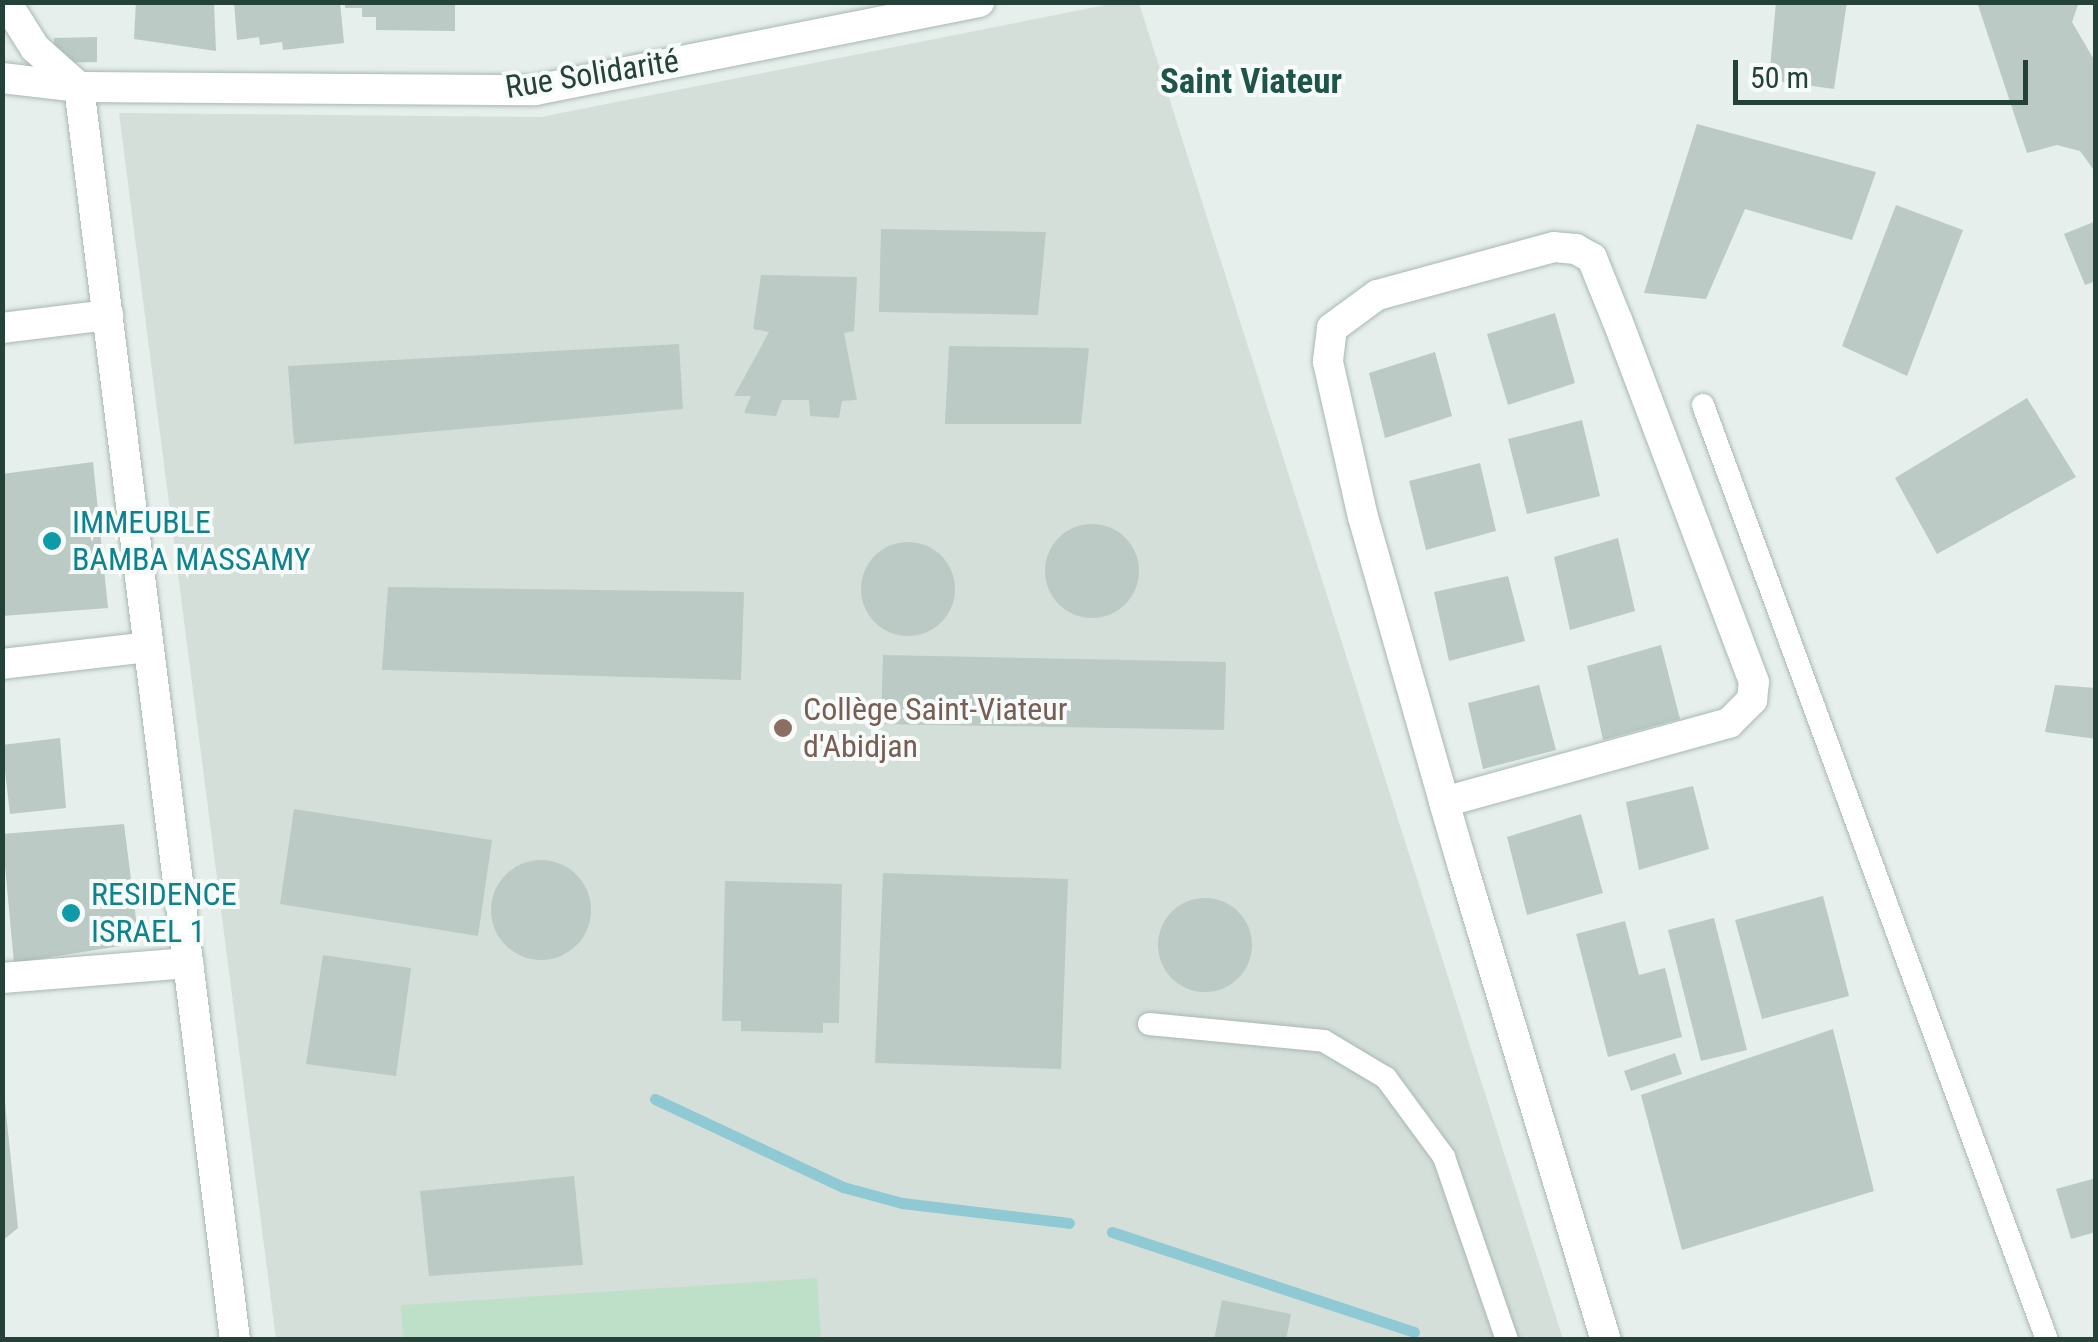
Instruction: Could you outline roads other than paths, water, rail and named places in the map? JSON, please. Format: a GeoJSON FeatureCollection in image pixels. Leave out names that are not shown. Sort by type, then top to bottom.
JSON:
{"type":"FeatureCollection","features":[{"type":"Feature","properties":{"kind":"street"},"geometry":{"type":"LineString","coordinates":[[6,2],[35,48],[79,87],[235,1340]]}},
{"type":"Feature","properties":{"kind":"street","name":"Rue Solidarité"},"geometry":{"type":"LineString","coordinates":[[2,78],[79,87],[535,90],[979,2]]}},
{"type":"Feature","properties":{"kind":"street"},"geometry":{"type":"LineString","coordinates":[[1444,802],[1729,723],[1752,700],[1754,682],[1617,320],[1592,258],[1576,249],[1554,247],[1377,295],[1332,328],[1333,402],[1444,802],[1606,1340]]}},
{"type":"Feature","properties":{"kind":"street"},"geometry":{"type":"LineString","coordinates":[[2,328],[108,315]]}},
{"type":"Feature","properties":{"kind":"street"},"geometry":{"type":"LineString","coordinates":[[2,664],[148,647]]}},
{"type":"Feature","properties":{"kind":"street"},"geometry":{"type":"LineString","coordinates":[[2,978],[188,963]]}},
{"type":"Feature","properties":{"kind":"lane"},"geometry":{"type":"LineString","coordinates":[[1703,405],[2046,1340]]}},
{"type":"Feature","properties":{"kind":"lane"},"geometry":{"type":"LineString","coordinates":[[1149,1024],[1324,1041],[1386,1078],[1444,1157],[1508,1340]]}},
{"type":"Feature","properties":{"kind":"waterway"},"geometry":{"type":"LineString","coordinates":[[655,1099],[843,1187],[902,1203],[1069,1223]]}},
{"type":"Feature","properties":{"kind":"waterway"},"geometry":{"type":"LineString","coordinates":[[1112,1232],[1414,1332]]}},
{"type":"Feature","properties":{"kind":"place","name":"IMMEUBLE BAMBA MASSAMY"},"geometry":{"type":"Point","coordinates":[52,541]}},
{"type":"Feature","properties":{"kind":"place","name":"Collège Saint-Viateur d'Abidjan"},"geometry":{"type":"Point","coordinates":[783,728]}},
{"type":"Feature","properties":{"kind":"place","name":"RESIDENCE ISRAEL 1"},"geometry":{"type":"Point","coordinates":[71,913]}},
{"type":"Feature","properties":{"kind":"district","name":"Saint Viateur"},"geometry":{"type":"Point","coordinates":[1251,82]}}]}
